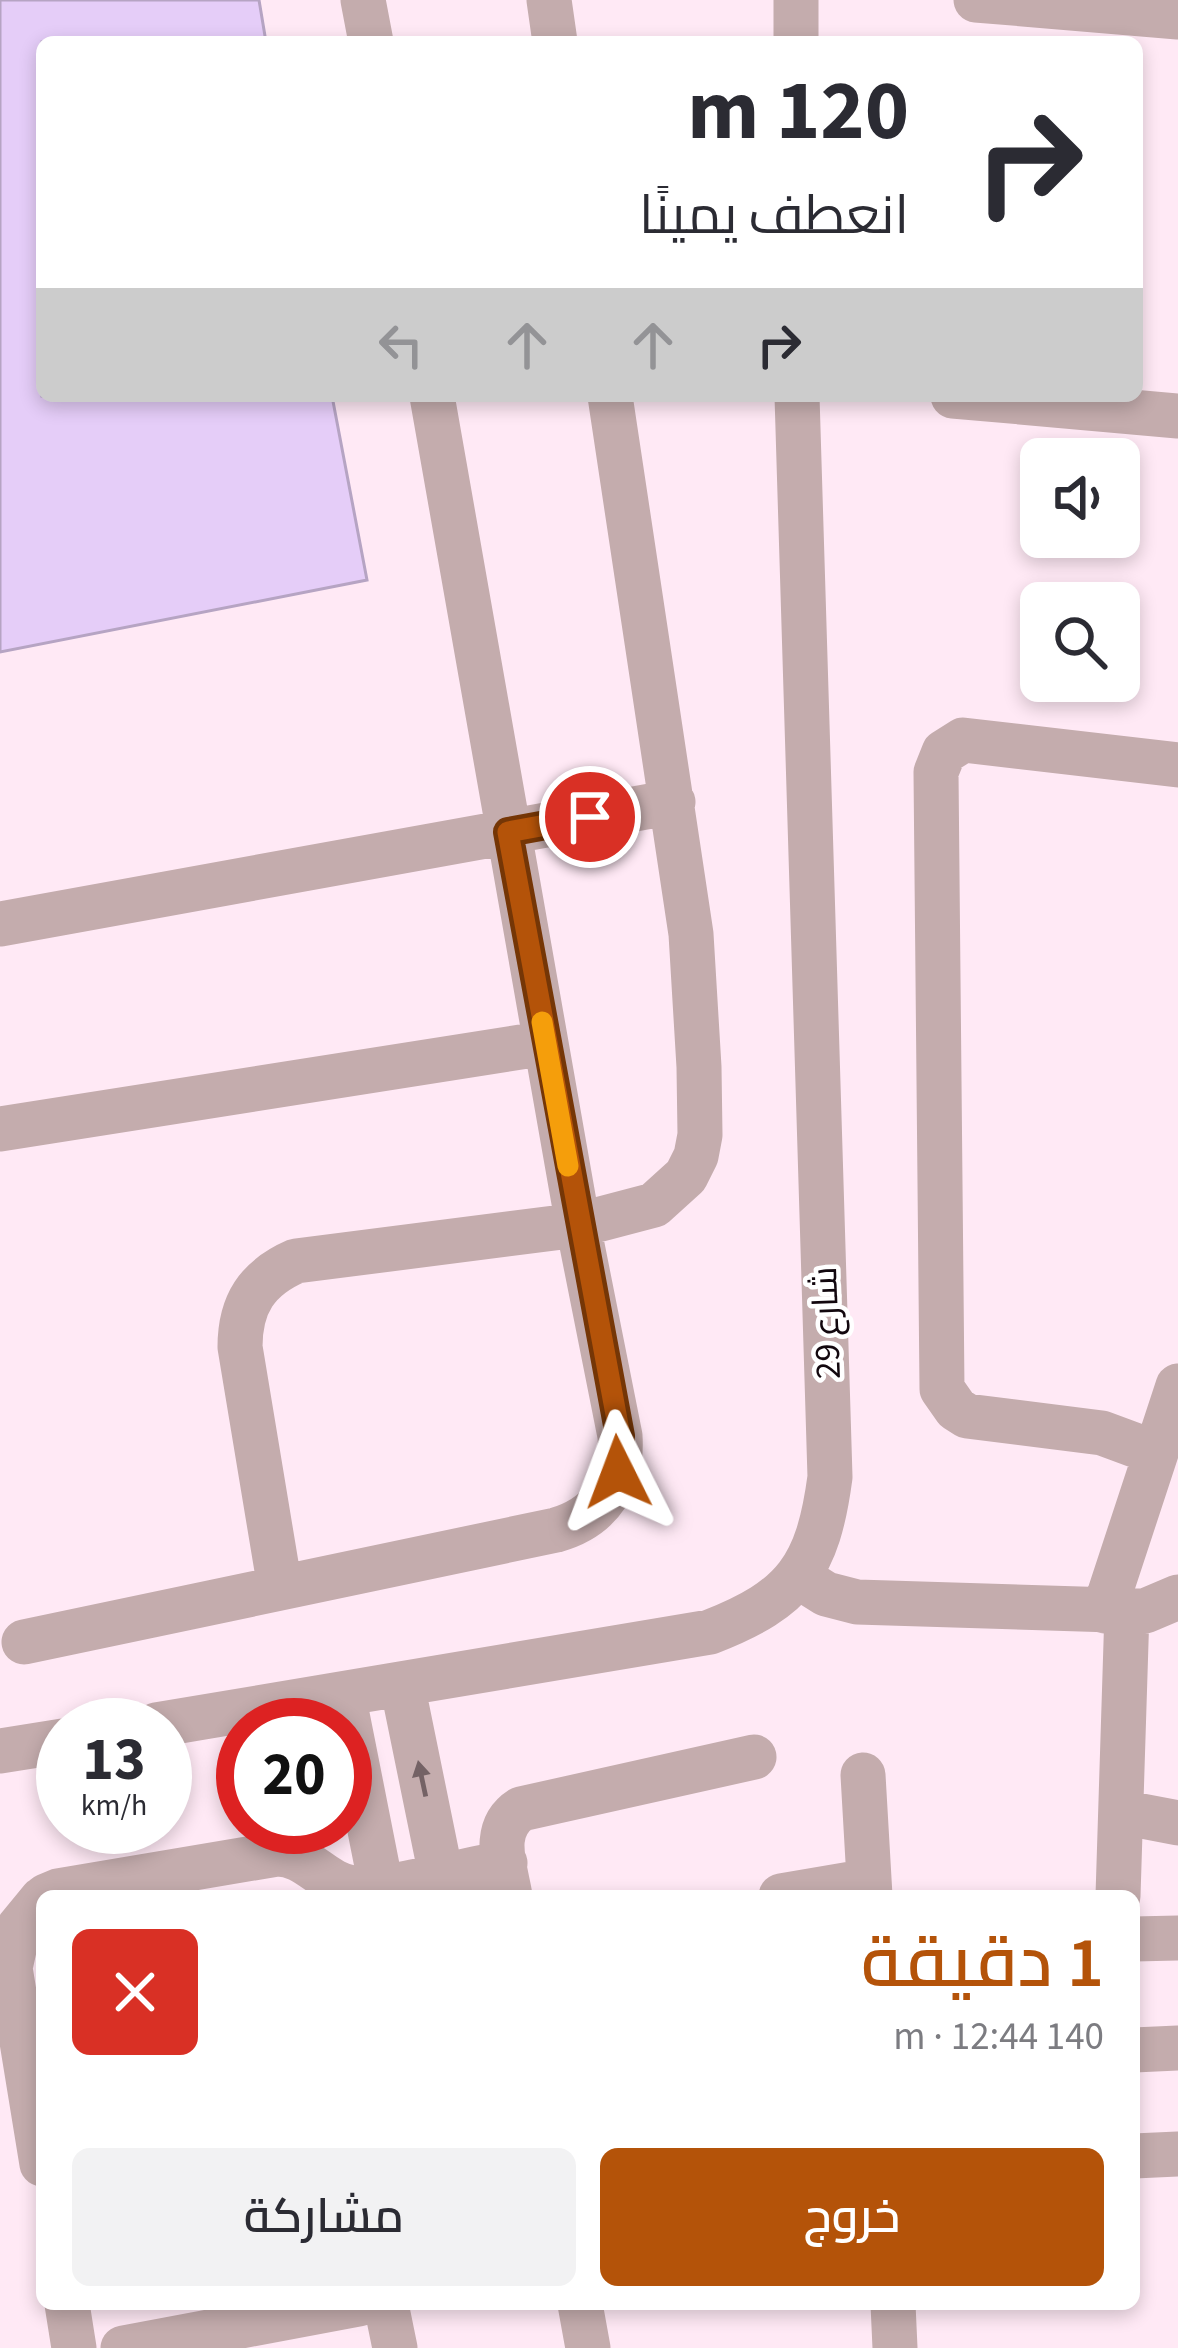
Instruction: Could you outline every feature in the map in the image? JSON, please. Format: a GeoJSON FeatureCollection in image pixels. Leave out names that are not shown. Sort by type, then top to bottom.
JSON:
{"type":"FeatureCollection","features":[{"type":"Feature","properties":{"kind":"street"},"geometry":{"type":"LineString","coordinates":[[363,0],[369,36]]}},
{"type":"Feature","properties":{"kind":"street"},"geometry":{"type":"LineString","coordinates":[[549,0],[554,36]]}},
{"type":"Feature","properties":{"kind":"street"},"geometry":{"type":"LineString","coordinates":[[796,0],[796,36]]}},
{"type":"Feature","properties":{"kind":"street"},"geometry":{"type":"LineString","coordinates":[[976,0],[1178,16]]}},
{"type":"Feature","properties":{"kind":"street"},"geometry":{"type":"LineString","coordinates":[[23,1642],[556,1530],[573,1525],[602,1503],[618,1472],[620,1436],[578,1225],[433,402]]}},
{"type":"Feature","properties":{"kind":"street"},"geometry":{"type":"LineString","coordinates":[[280,1588],[240,1347],[246,1302],[258,1284],[296,1261],[578,1225],[654,1205],[686,1176],[695,1156],[700,1135],[696,1001],[673,802],[611,402]]}},
{"type":"Feature","properties":{"kind":"street","name":"شارع 29"},"geometry":{"type":"LineString","coordinates":[[192,1719],[710,1632],[760,1613],[799,1576],[823,1530],[830,1477],[797,402]]}},
{"type":"Feature","properties":{"kind":"street"},"geometry":{"type":"LineString","coordinates":[[1108,403],[1178,416]]}},
{"type":"Feature","properties":{"kind":"street"},"geometry":{"type":"LineString","coordinates":[[1156,1453],[1102,1433],[967,1416],[942,1389],[935,772],[944,752],[963,740],[1178,764]]}},
{"type":"Feature","properties":{"kind":"street"},"geometry":{"type":"LineString","coordinates":[[0,924],[673,802]]}},
{"type":"Feature","properties":{"kind":"street"},"geometry":{"type":"LineString","coordinates":[[0,1130],[546,1043]]}},
{"type":"Feature","properties":{"kind":"street"},"geometry":{"type":"LineString","coordinates":[[1118,1890],[1116,1611],[1178,1386]]}},
{"type":"Feature","properties":{"kind":"street"},"geometry":{"type":"LineString","coordinates":[[799,1576],[826,1594],[857,1602],[1144,1611],[1178,1597]]}},
{"type":"Feature","properties":{"kind":"street"},"geometry":{"type":"LineString","coordinates":[[402,1684],[441,1875]]}},
{"type":"Feature","properties":{"kind":"street"},"geometry":{"type":"LineString","coordinates":[[343,1694],[381,1886]]}},
{"type":"Feature","properties":{"kind":"street"},"geometry":{"type":"LineString","coordinates":[[0,1751],[36,1745]]}},
{"type":"Feature","properties":{"kind":"street"},"geometry":{"type":"LineString","coordinates":[[85,1890],[277,1854],[298,1876],[365,1889],[441,1875],[507,1879],[502,1835],[512,1815],[521,1809],[754,1757]]}},
{"type":"Feature","properties":{"kind":"street"},"geometry":{"type":"LineString","coordinates":[[863,1775],[869,1888]]}},
{"type":"Feature","properties":{"kind":"street"},"geometry":{"type":"LineString","coordinates":[[1120,1812],[1178,1823]]}},
{"type":"Feature","properties":{"kind":"street"},"geometry":{"type":"LineString","coordinates":[[36,1906],[26,1915],[11,1947],[10,1985],[31,2034],[36,2093]]}},
{"type":"Feature","properties":{"kind":"street"},"geometry":{"type":"LineString","coordinates":[[1140,1940],[1178,1938]]}},
{"type":"Feature","properties":{"kind":"street"},"geometry":{"type":"LineString","coordinates":[[1140,2050],[1178,2048]]}},
{"type":"Feature","properties":{"kind":"street"},"geometry":{"type":"LineString","coordinates":[[1140,2156],[1178,2154]]}},
{"type":"Feature","properties":{"kind":"street"},"geometry":{"type":"LineString","coordinates":[[68,2310],[74,2348]]}},
{"type":"Feature","properties":{"kind":"street"},"geometry":{"type":"LineString","coordinates":[[123,2348],[327,2310]]}},
{"type":"Feature","properties":{"kind":"street"},"geometry":{"type":"LineString","coordinates":[[387,2310],[394,2348]]}},
{"type":"Feature","properties":{"kind":"street"},"geometry":{"type":"LineString","coordinates":[[581,2310],[588,2348]]}},
{"type":"Feature","properties":{"kind":"street"},"geometry":{"type":"LineString","coordinates":[[893,2310],[895,2348]]}},
{"type":"Feature","properties":{"kind":"building"},"geometry":{"type":"Polygon","coordinates":[[[0,0],[259,0],[265,36],[36,36],[36,402],[333,402],[367,580],[0,652],[0,0]]]}},
{"type":"Feature","properties":{"kind":"slow traffic"},"geometry":{"type":"LineString","coordinates":[[542,1022],[568,1166]]}},
{"type":"Feature","properties":{"kind":"route"},"geometry":{"type":"LineString","coordinates":[[590,817],[508,832],[620,1436],[618,1472]]}}]}
